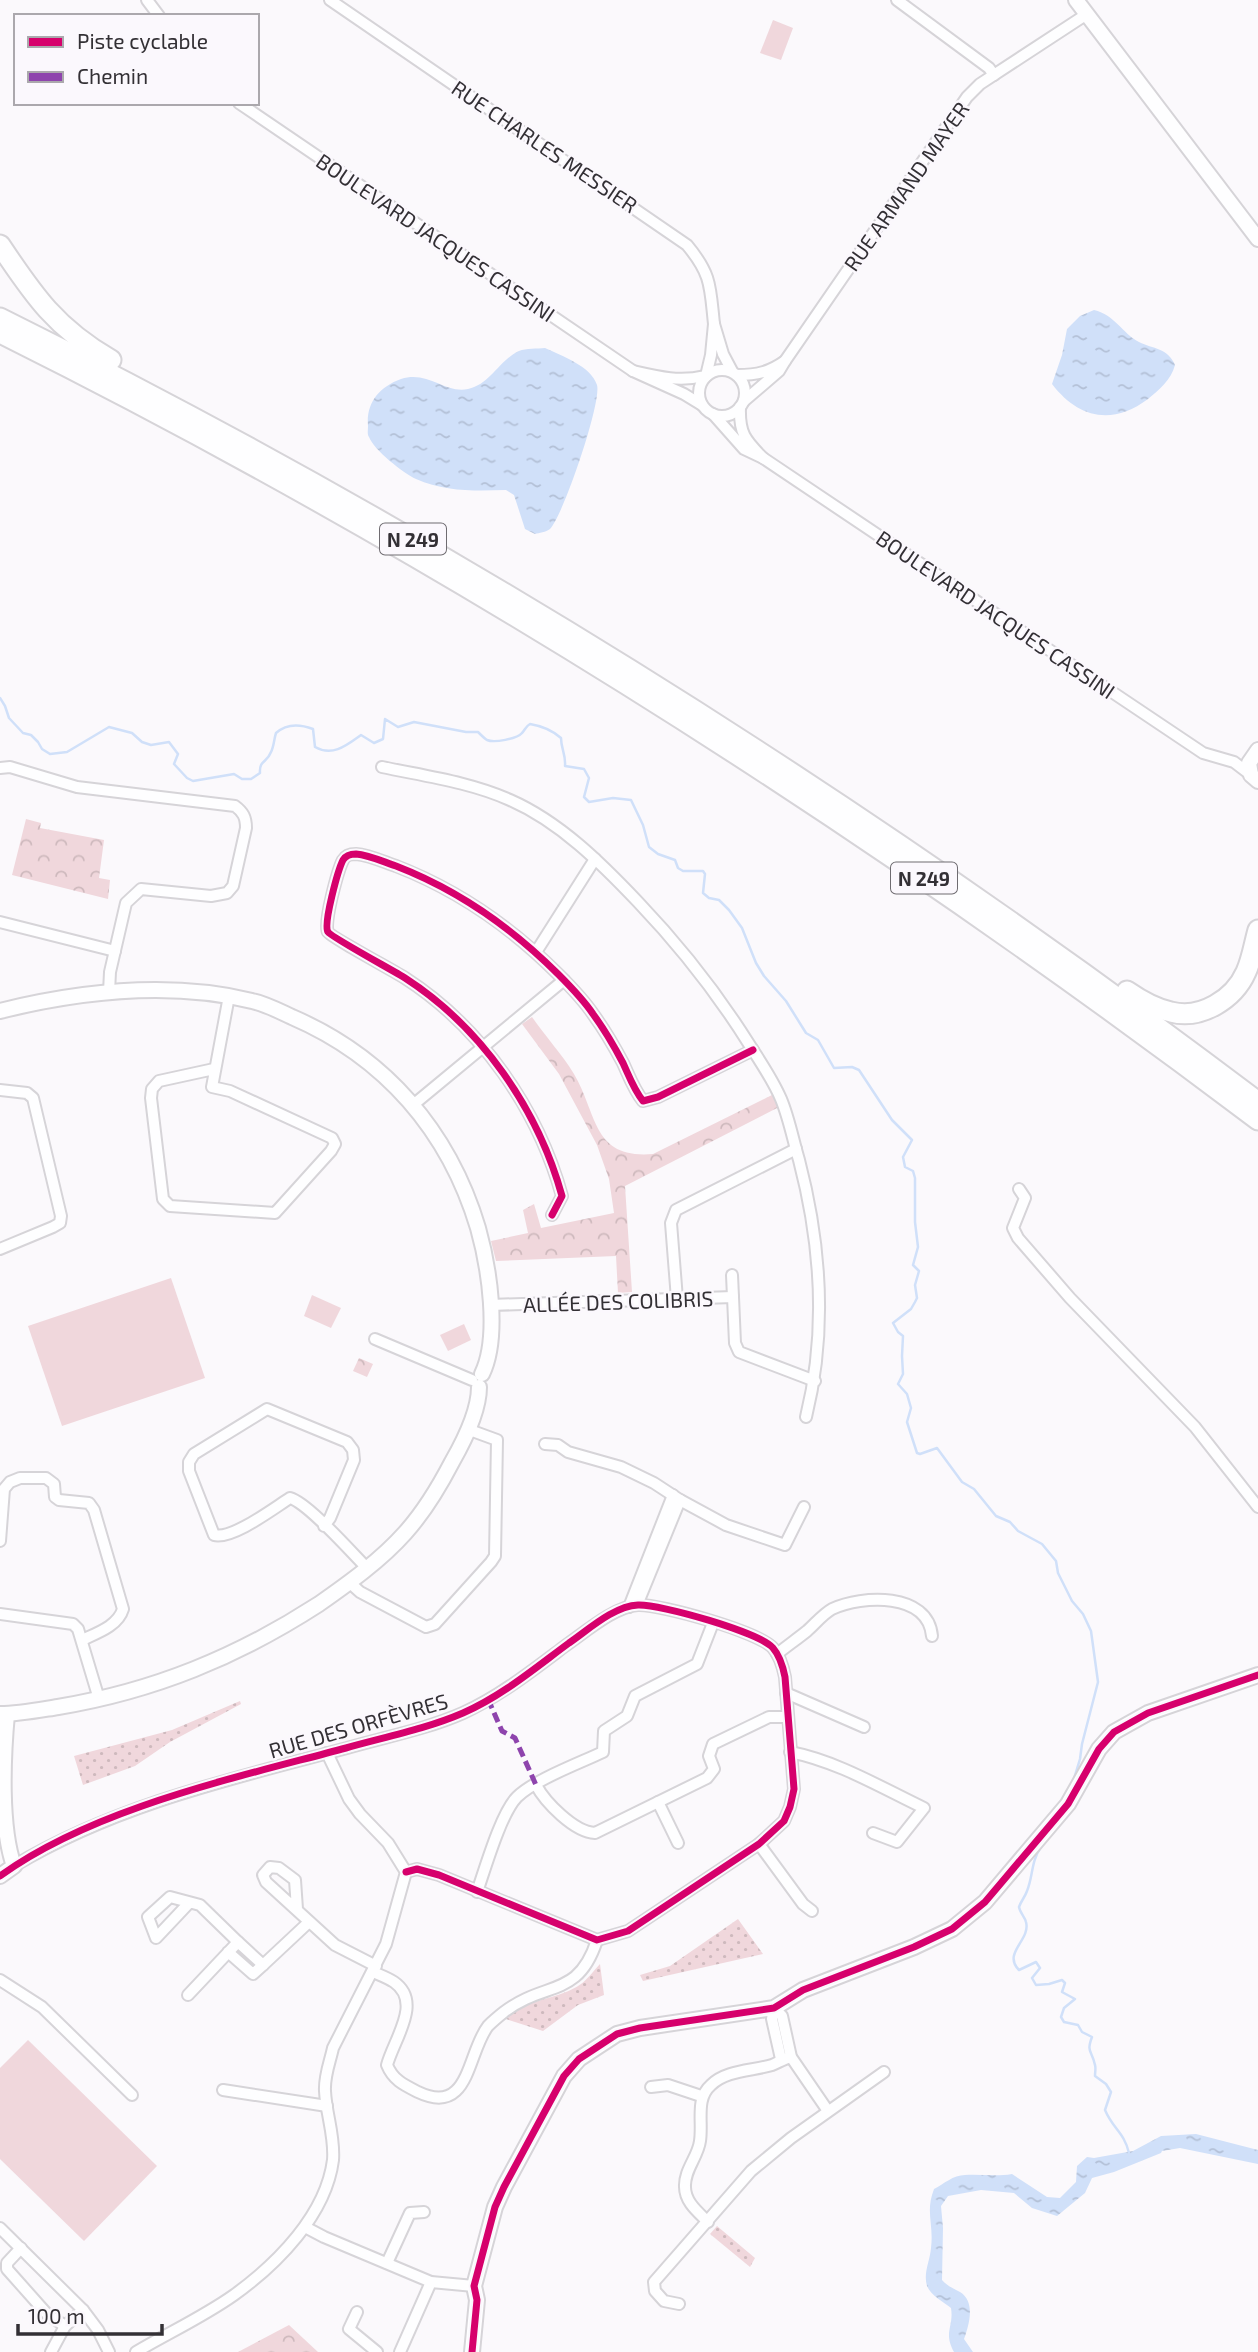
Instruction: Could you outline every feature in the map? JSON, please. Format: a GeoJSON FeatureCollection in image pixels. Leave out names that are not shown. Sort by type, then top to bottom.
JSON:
{"type":"FeatureCollection","features":[{"type":"Feature","properties":{"kind":"highway","name":"N 249"},"geometry":{"type":"LineString","coordinates":[[0,245],[36,297],[83,344],[204,415],[213,427]]}},
{"type":"Feature","properties":{"kind":"highway","name":"N 249"},"geometry":{"type":"LineString","coordinates":[[0,318],[213,427],[454,563],[694,709],[900,844],[1048,946],[1258,1102]]}},
{"type":"Feature","properties":{"kind":"highway","name":"N 249"},"geometry":{"type":"LineString","coordinates":[[0,333],[172,421],[322,503],[578,654],[827,813],[1037,957],[1258,1120]]}},
{"type":"Feature","properties":{"kind":"highway","name":"N 249"},"geometry":{"type":"LineString","coordinates":[[0,347],[305,504],[322,503]]}},
{"type":"Feature","properties":{"kind":"highway","name":"N 249"},"geometry":{"type":"LineString","coordinates":[[1048,946],[1061,947],[1132,995],[1156,1007],[1173,1013],[1184,1013],[1209,1009],[1221,1003],[1231,993],[1248,969],[1258,930]]}},
{"type":"Feature","properties":{"kind":"street","name":"RUE CHARLES MESSIER"},"geometry":{"type":"LineString","coordinates":[[330,0],[687,245],[702,263],[710,284],[714,324],[723,354],[735,373]]}},
{"type":"Feature","properties":{"kind":"street"},"geometry":{"type":"LineString","coordinates":[[897,0],[989,68],[994,75]]}},
{"type":"Feature","properties":{"kind":"street"},"geometry":{"type":"LineString","coordinates":[[1076,0],[1258,239]]}},
{"type":"Feature","properties":{"kind":"street","name":"RUE ARMAND MAYER"},"geometry":{"type":"LineString","coordinates":[[742,404],[779,371],[967,97],[980,84],[1087,14]]}},
{"type":"Feature","properties":{"kind":"street","name":"BOULEVARD JACQUES CASSINI"},"geometry":{"type":"LineString","coordinates":[[242,105],[633,371],[702,405]]}},
{"type":"Feature","properties":{"kind":"street","name":"RUE CHARLES MESSIER"},"geometry":{"type":"LineString","coordinates":[[706,376],[714,324]]}},
{"type":"Feature","properties":{"kind":"street"},"geometry":{"type":"LineString","coordinates":[[735,373],[745,387],[742,404],[728,415],[713,414],[702,405],[699,390],[706,376],[719,369],[759,375],[771,371],[785,361]]}},
{"type":"Feature","properties":{"kind":"street","name":"BOULEVARD JACQUES CASSINI"},"geometry":{"type":"LineString","coordinates":[[633,371],[664,379],[686,381],[706,376]]}},
{"type":"Feature","properties":{"kind":"street","name":"BOULEVARD JACQUES CASSINI"},"geometry":{"type":"LineString","coordinates":[[742,404],[739,424],[743,435],[763,458]]}},
{"type":"Feature","properties":{"kind":"street","name":"BOULEVARD JACQUES CASSINI"},"geometry":{"type":"LineString","coordinates":[[713,414],[744,449],[763,458],[1203,753],[1234,762],[1256,780]]}},
{"type":"Feature","properties":{"kind":"street"},"geometry":{"type":"LineString","coordinates":[[1234,762],[1255,753]]}},
{"type":"Feature","properties":{"kind":"street"},"geometry":{"type":"LineString","coordinates":[[1255,753],[1249,763],[1256,780]]}},
{"type":"Feature","properties":{"kind":"street"},"geometry":{"type":"LineString","coordinates":[[0,768],[10,767],[77,787],[235,806],[243,812],[246,828],[233,886],[227,893],[211,896],[141,889],[126,903],[110,972],[109,992]]}},
{"type":"Feature","properties":{"kind":"street"},"geometry":{"type":"LineString","coordinates":[[382,767],[485,791],[511,800],[575,842],[685,954],[753,1050],[780,1098],[796,1149],[813,1221],[820,1309],[815,1381],[806,1417]]}},
{"type":"Feature","properties":{"kind":"street"},"geometry":{"type":"LineString","coordinates":[[552,1215],[562,1196],[555,1171],[521,1099],[483,1047],[448,1011],[418,986],[356,948],[332,937],[328,932],[326,924],[343,859],[349,854],[358,854],[430,880],[483,911],[536,952],[596,1018],[643,1101],[658,1097],[753,1050]]}},
{"type":"Feature","properties":{"kind":"street"},"geometry":{"type":"LineString","coordinates":[[536,952],[594,859]]}},
{"type":"Feature","properties":{"kind":"street"},"geometry":{"type":"LineString","coordinates":[[0,922],[115,951]]}},
{"type":"Feature","properties":{"kind":"street"},"geometry":{"type":"LineString","coordinates":[[414,1105],[564,980]]}},
{"type":"Feature","properties":{"kind":"street"},"geometry":{"type":"LineString","coordinates":[[0,1011],[56,998],[109,992],[187,992],[229,996],[255,1002],[314,1026],[362,1056],[386,1076],[414,1105],[436,1136],[470,1200],[481,1238],[491,1305],[487,1361],[478,1381],[479,1395],[467,1429],[443,1479],[423,1510],[405,1533],[367,1567],[301,1615],[225,1658],[146,1687],[99,1699],[3,1714],[1,1812],[6,1849],[14,1866]]}},
{"type":"Feature","properties":{"kind":"street"},"geometry":{"type":"LineString","coordinates":[[214,1069],[159,1082],[152,1089],[163,1199],[170,1206],[275,1213],[335,1144],[332,1138],[281,1114],[230,1091],[212,1087],[229,996]]}},
{"type":"Feature","properties":{"kind":"street"},"geometry":{"type":"LineString","coordinates":[[0,1090],[27,1093],[33,1098],[61,1216],[60,1223],[53,1227],[0,1249]]}},
{"type":"Feature","properties":{"kind":"street"},"geometry":{"type":"LineString","coordinates":[[677,1299],[671,1223],[676,1210],[796,1149]]}},
{"type":"Feature","properties":{"kind":"street"},"geometry":{"type":"LineString","coordinates":[[1018,1189],[1025,1198],[1013,1227],[1018,1238],[1070,1298],[1195,1427],[1258,1507]]}},
{"type":"Feature","properties":{"kind":"street"},"geometry":{"type":"LineString","coordinates":[[732,1275],[733,1297]]}},
{"type":"Feature","properties":{"kind":"street","name":"ALLÉE DES COLIBRIS"},"geometry":{"type":"LineString","coordinates":[[491,1305],[733,1297],[735,1343],[739,1352],[815,1381]]}},
{"type":"Feature","properties":{"kind":"street"},"geometry":{"type":"LineString","coordinates":[[375,1339],[478,1381]]}},
{"type":"Feature","properties":{"kind":"street"},"geometry":{"type":"LineString","coordinates":[[324,1526],[330,1518],[354,1460],[353,1450],[347,1442],[267,1409],[194,1454],[189,1462],[189,1471],[214,1535],[222,1538],[233,1533],[290,1498],[299,1500],[324,1526],[367,1567]]}},
{"type":"Feature","properties":{"kind":"street"},"geometry":{"type":"LineString","coordinates":[[349,1582],[360,1592],[426,1628],[436,1625],[491,1562],[495,1556],[497,1440],[467,1429]]}},
{"type":"Feature","properties":{"kind":"street"},"geometry":{"type":"LineString","coordinates":[[545,1444],[558,1445],[568,1452],[621,1467],[726,1525],[785,1545],[804,1507]]}},
{"type":"Feature","properties":{"kind":"street"},"geometry":{"type":"LineString","coordinates":[[0,1541],[4,1489],[10,1482],[20,1478],[46,1478],[54,1484],[55,1497],[60,1500],[89,1503],[94,1510],[123,1609],[121,1618],[82,1640]]}},
{"type":"Feature","properties":{"kind":"street"},"geometry":{"type":"LineString","coordinates":[[406,1872],[417,1869],[439,1875],[597,1940],[628,1931],[759,1844],[784,1821],[794,1789],[785,1677],[773,1647],[760,1639],[662,1608],[633,1606],[677,1498]]}},
{"type":"Feature","properties":{"kind":"street"},"geometry":{"type":"LineString","coordinates":[[777,1654],[831,1610],[860,1602],[892,1600],[906,1604],[931,1625],[932,1636]]}},
{"type":"Feature","properties":{"kind":"street","name":"RUE DES ORFÈVRES"},"geometry":{"type":"LineString","coordinates":[[0,1876],[77,1832],[126,1812],[464,1713],[504,1690],[596,1624],[633,1606]]}},
{"type":"Feature","properties":{"kind":"street"},"geometry":{"type":"LineString","coordinates":[[0,1614],[73,1624],[82,1640],[99,1699]]}},
{"type":"Feature","properties":{"kind":"street"},"geometry":{"type":"LineString","coordinates":[[477,1892],[506,1815],[516,1797],[603,1752],[604,1731],[626,1716],[635,1696],[698,1664],[713,1623]]}},
{"type":"Feature","properties":{"kind":"street"},"geometry":{"type":"LineString","coordinates":[[472,2352],[477,2300],[474,2286],[495,2207],[564,2076],[579,2059],[617,2034],[640,2028],[774,2008],[817,1984],[914,1947],[952,1929],[985,1902],[1068,1804],[1099,1749],[1114,1732],[1148,1713],[1258,1675]]}},
{"type":"Feature","properties":{"kind":"street"},"geometry":{"type":"LineString","coordinates":[[786,1693],[864,1727]]}},
{"type":"Feature","properties":{"kind":"street"},"geometry":{"type":"LineString","coordinates":[[536,1785],[542,1797],[579,1829],[594,1833],[707,1778],[714,1769],[709,1756],[713,1744],[768,1717],[787,1717]]}},
{"type":"Feature","properties":{"kind":"street"},"geometry":{"type":"LineString","coordinates":[[790,1752],[803,1754],[847,1771],[924,1808],[897,1842],[873,1833]]}},
{"type":"Feature","properties":{"kind":"street"},"geometry":{"type":"LineString","coordinates":[[136,2352],[234,2295],[276,2258],[305,2227],[321,2199],[333,2159],[326,2077],[333,2049],[386,1944],[406,1872],[388,1843],[349,1799],[327,1753]]}},
{"type":"Feature","properties":{"kind":"street"},"geometry":{"type":"LineString","coordinates":[[658,1802],[678,1843]]}},
{"type":"Feature","properties":{"kind":"street"},"geometry":{"type":"LineString","coordinates":[[759,1844],[803,1904],[812,1911]]}},
{"type":"Feature","properties":{"kind":"street"},"geometry":{"type":"LineString","coordinates":[[189,1902],[200,1906],[262,1965]]}},
{"type":"Feature","properties":{"kind":"street"},"geometry":{"type":"LineString","coordinates":[[297,1909],[335,1944],[396,1982],[407,1997],[407,2014],[387,2065],[391,2075],[422,2093],[437,2098],[449,2096],[460,2087],[488,2027],[505,2011],[524,2000],[574,1980],[587,1966],[597,1940]]}},
{"type":"Feature","properties":{"kind":"street"},"geometry":{"type":"LineString","coordinates":[[228,1952],[253,1974],[309,1922]]}},
{"type":"Feature","properties":{"kind":"street"},"geometry":{"type":"LineString","coordinates":[[188,1995],[238,1942]]}},
{"type":"Feature","properties":{"kind":"street"},"geometry":{"type":"LineString","coordinates":[[0,1980],[42,2007],[132,2095]]}},
{"type":"Feature","properties":{"kind":"street"},"geometry":{"type":"LineString","coordinates":[[774,2008],[782,2016],[786,2058],[828,2111]]}},
{"type":"Feature","properties":{"kind":"street"},"geometry":{"type":"LineString","coordinates":[[708,2222],[687,2198],[684,2186],[700,2144],[701,2096],[720,2078],[774,2064],[786,2058]]}},
{"type":"Feature","properties":{"kind":"street"},"geometry":{"type":"LineString","coordinates":[[679,2304],[664,2301],[655,2291],[654,2282],[751,2171],[791,2138],[884,2072]]}},
{"type":"Feature","properties":{"kind":"street"},"geometry":{"type":"LineString","coordinates":[[651,2087],[668,2085],[701,2096]]}},
{"type":"Feature","properties":{"kind":"street"},"geometry":{"type":"LineString","coordinates":[[223,2090],[327,2106]]}},
{"type":"Feature","properties":{"kind":"street"},"geometry":{"type":"LineString","coordinates":[[387,2263],[410,2213],[424,2212]]}},
{"type":"Feature","properties":{"kind":"street"},"geometry":{"type":"LineString","coordinates":[[305,2227],[431,2281],[474,2286]]}},
{"type":"Feature","properties":{"kind":"street"},"geometry":{"type":"LineString","coordinates":[[0,2228],[83,2310],[98,2330],[109,2352]]}},
{"type":"Feature","properties":{"kind":"street"},"geometry":{"type":"LineString","coordinates":[[21,2248],[7,2263],[7,2269],[47,2314],[65,2326]]}},
{"type":"Feature","properties":{"kind":"street"},"geometry":{"type":"LineString","coordinates":[[400,2352],[431,2281]]}},
{"type":"Feature","properties":{"kind":"street"},"geometry":{"type":"LineString","coordinates":[[51,2352],[65,2326],[83,2310]]}},
{"type":"Feature","properties":{"kind":"street"},"geometry":{"type":"LineString","coordinates":[[357,2312],[349,2329],[377,2352]]}},
{"type":"Feature","properties":{"kind":"green space"},"geometry":{"type":"Polygon","coordinates":[[[773,20],[793,28],[781,60],[760,53],[773,20]]]}},
{"type":"Feature","properties":{"kind":"green space"},"geometry":{"type":"Polygon","coordinates":[[[26,819],[41,823],[40,828],[104,840],[99,878],[110,880],[108,899],[12,875],[26,819]]]}},
{"type":"Feature","properties":{"kind":"green space"},"geometry":{"type":"Polygon","coordinates":[[[532,1017],[574,1074],[600,1131],[608,1142],[618,1149],[633,1154],[653,1154],[772,1095],[779,1107],[625,1186],[632,1292],[618,1293],[616,1256],[496,1261],[491,1241],[528,1233],[523,1210],[534,1204],[541,1228],[614,1213],[609,1179],[597,1145],[559,1074],[522,1024],[532,1017]]]}},
{"type":"Feature","properties":{"kind":"green space"},"geometry":{"type":"Polygon","coordinates":[[[171,1278],[205,1378],[62,1426],[28,1326],[171,1278]]]}},
{"type":"Feature","properties":{"kind":"green space"},"geometry":{"type":"Polygon","coordinates":[[[312,1295],[341,1308],[331,1328],[304,1316],[312,1295]]]}},
{"type":"Feature","properties":{"kind":"green space"},"geometry":{"type":"Polygon","coordinates":[[[464,1324],[471,1340],[448,1351],[440,1335],[464,1324]]]}},
{"type":"Feature","properties":{"kind":"green space"},"geometry":{"type":"Polygon","coordinates":[[[359,1358],[373,1364],[367,1377],[353,1371],[359,1358]]]}},
{"type":"Feature","properties":{"kind":"green space"},"geometry":{"type":"Polygon","coordinates":[[[240,1701],[241,1704],[170,1742],[135,1766],[83,1785],[74,1756],[172,1730],[240,1701]]]}},
{"type":"Feature","properties":{"kind":"green space"},"geometry":{"type":"Polygon","coordinates":[[[738,1919],[763,1954],[643,1981],[640,1975],[670,1966],[738,1919]]]}},
{"type":"Feature","properties":{"kind":"green space"},"geometry":{"type":"Polygon","coordinates":[[[600,1964],[604,1995],[578,2005],[543,2031],[506,2019],[523,2007],[563,1993],[584,1982],[600,1964]]]}},
{"type":"Feature","properties":{"kind":"green space"},"geometry":{"type":"Polygon","coordinates":[[[28,2040],[157,2166],[84,2241],[0,2159],[0,2068],[28,2040]]]}},
{"type":"Feature","properties":{"kind":"green space"},"geometry":{"type":"Polygon","coordinates":[[[717,2226],[755,2258],[750,2267],[710,2234],[717,2226]]]}},
{"type":"Feature","properties":{"kind":"green space"},"geometry":{"type":"Polygon","coordinates":[[[289,2325],[318,2352],[238,2352],[289,2325]]]}},
{"type":"Feature","properties":{"kind":"water"},"geometry":{"type":"Polygon","coordinates":[[[1094,310],[1108,316],[1139,342],[1164,352],[1175,365],[1168,380],[1156,392],[1135,408],[1121,413],[1109,415],[1084,411],[1062,396],[1052,384],[1067,329],[1080,316],[1094,310]]]}},
{"type":"Feature","properties":{"kind":"water"},"geometry":{"type":"Polygon","coordinates":[[[545,348],[582,367],[594,378],[597,385],[594,413],[580,458],[564,503],[548,530],[535,534],[525,529],[514,495],[506,490],[449,488],[416,479],[397,467],[368,436],[368,418],[372,403],[380,391],[393,382],[420,377],[460,390],[468,389],[483,382],[505,360],[519,351],[545,348]]]}},
{"type":"Feature","properties":{"kind":"water"},"geometry":{"type":"Polygon","coordinates":[[[1196,2134],[1258,2150],[1258,2164],[1180,2148],[1162,2151],[1114,2172],[1092,2178],[1085,2193],[1057,2216],[1032,2208],[1014,2193],[981,2190],[948,2196],[941,2206],[942,2280],[965,2296],[968,2302],[970,2314],[964,2339],[973,2352],[954,2352],[949,2339],[951,2308],[931,2293],[926,2281],[932,2240],[930,2205],[934,2189],[961,2175],[1012,2174],[1047,2197],[1060,2198],[1076,2182],[1077,2166],[1087,2157],[1133,2151],[1161,2136],[1196,2134]]]}},
{"type":"Feature","properties":{"kind":"waterway"},"geometry":{"type":"LineString","coordinates":[[0,698],[9,718],[50,754],[67,752],[109,727],[132,733],[142,742],[151,745],[169,742],[178,754],[174,764],[193,781],[234,774],[242,779],[251,779],[260,773],[261,766],[272,750],[276,733],[289,726],[298,725],[313,729],[315,747],[328,751],[340,748],[361,735],[374,743],[383,739],[385,719],[398,727],[414,722],[478,732],[487,740],[495,741],[515,737],[530,724],[543,727],[561,738],[565,766],[584,769],[589,778],[584,797],[589,802],[613,798],[631,800],[643,825],[649,847],[658,854],[675,860],[678,868],[683,871],[703,871],[703,893],[709,898],[719,900],[729,910],[742,928],[764,976],[786,1001],[806,1033],[818,1040],[834,1068],[852,1067],[859,1070],[892,1120],[912,1140],[903,1157],[905,1167],[913,1171],[915,1178],[918,1247],[913,1265],[919,1271],[915,1285],[917,1298],[911,1309],[893,1323],[903,1336],[903,1374],[898,1384],[907,1394],[911,1408],[907,1422],[917,1453],[937,1448],[962,1482],[974,1489],[996,1516],[1010,1522],[1018,1531],[1042,1544],[1056,1561],[1058,1573],[1091,1631],[1098,1682],[1073,1782]]}},
{"type":"Feature","properties":{"kind":"waterway"},"geometry":{"type":"LineString","coordinates":[[1041,1847],[1019,1907],[1026,1929],[1015,1952],[1015,1964],[1019,1970],[1036,1962],[1040,1968],[1032,1978],[1036,1985],[1062,1980],[1065,1983],[1062,1992],[1075,1999],[1064,2008],[1061,2017],[1064,2022],[1078,2025],[1082,2032],[1092,2037],[1090,2049],[1095,2076],[1106,2084],[1111,2092],[1105,2110],[1129,2153]]}},
{"type":"Feature","properties":{"kind":"marked path"},"geometry":{"type":"LineString","coordinates":[[488,1699],[502,1731],[515,1738],[536,1785]]}},
{"type":"Feature","properties":{"kind":"cycle path"},"geometry":{"type":"LineString","coordinates":[[552,1215],[562,1196],[538,1132],[522,1102],[482,1046],[433,998],[328,932],[332,897],[345,857],[354,854],[366,856],[441,886],[483,911],[522,941],[563,979],[589,1008],[643,1101],[658,1097],[753,1050]]}},
{"type":"Feature","properties":{"kind":"cycle path"},"geometry":{"type":"LineString","coordinates":[[0,1876],[37,1852],[78,1832],[167,1798],[435,1724],[463,1713],[505,1690],[602,1619],[629,1606],[666,1609],[730,1627],[764,1642],[778,1654],[785,1677],[794,1789],[784,1821],[759,1844],[628,1931],[597,1940],[439,1875],[417,1869],[406,1872]]}},
{"type":"Feature","properties":{"kind":"cycle path"},"geometry":{"type":"LineString","coordinates":[[472,2352],[477,2300],[474,2286],[495,2207],[564,2076],[579,2059],[617,2034],[640,2028],[774,2008],[803,1990],[914,1947],[952,1929],[985,1902],[1068,1804],[1099,1749],[1114,1732],[1148,1713],[1258,1675]]}}]}
